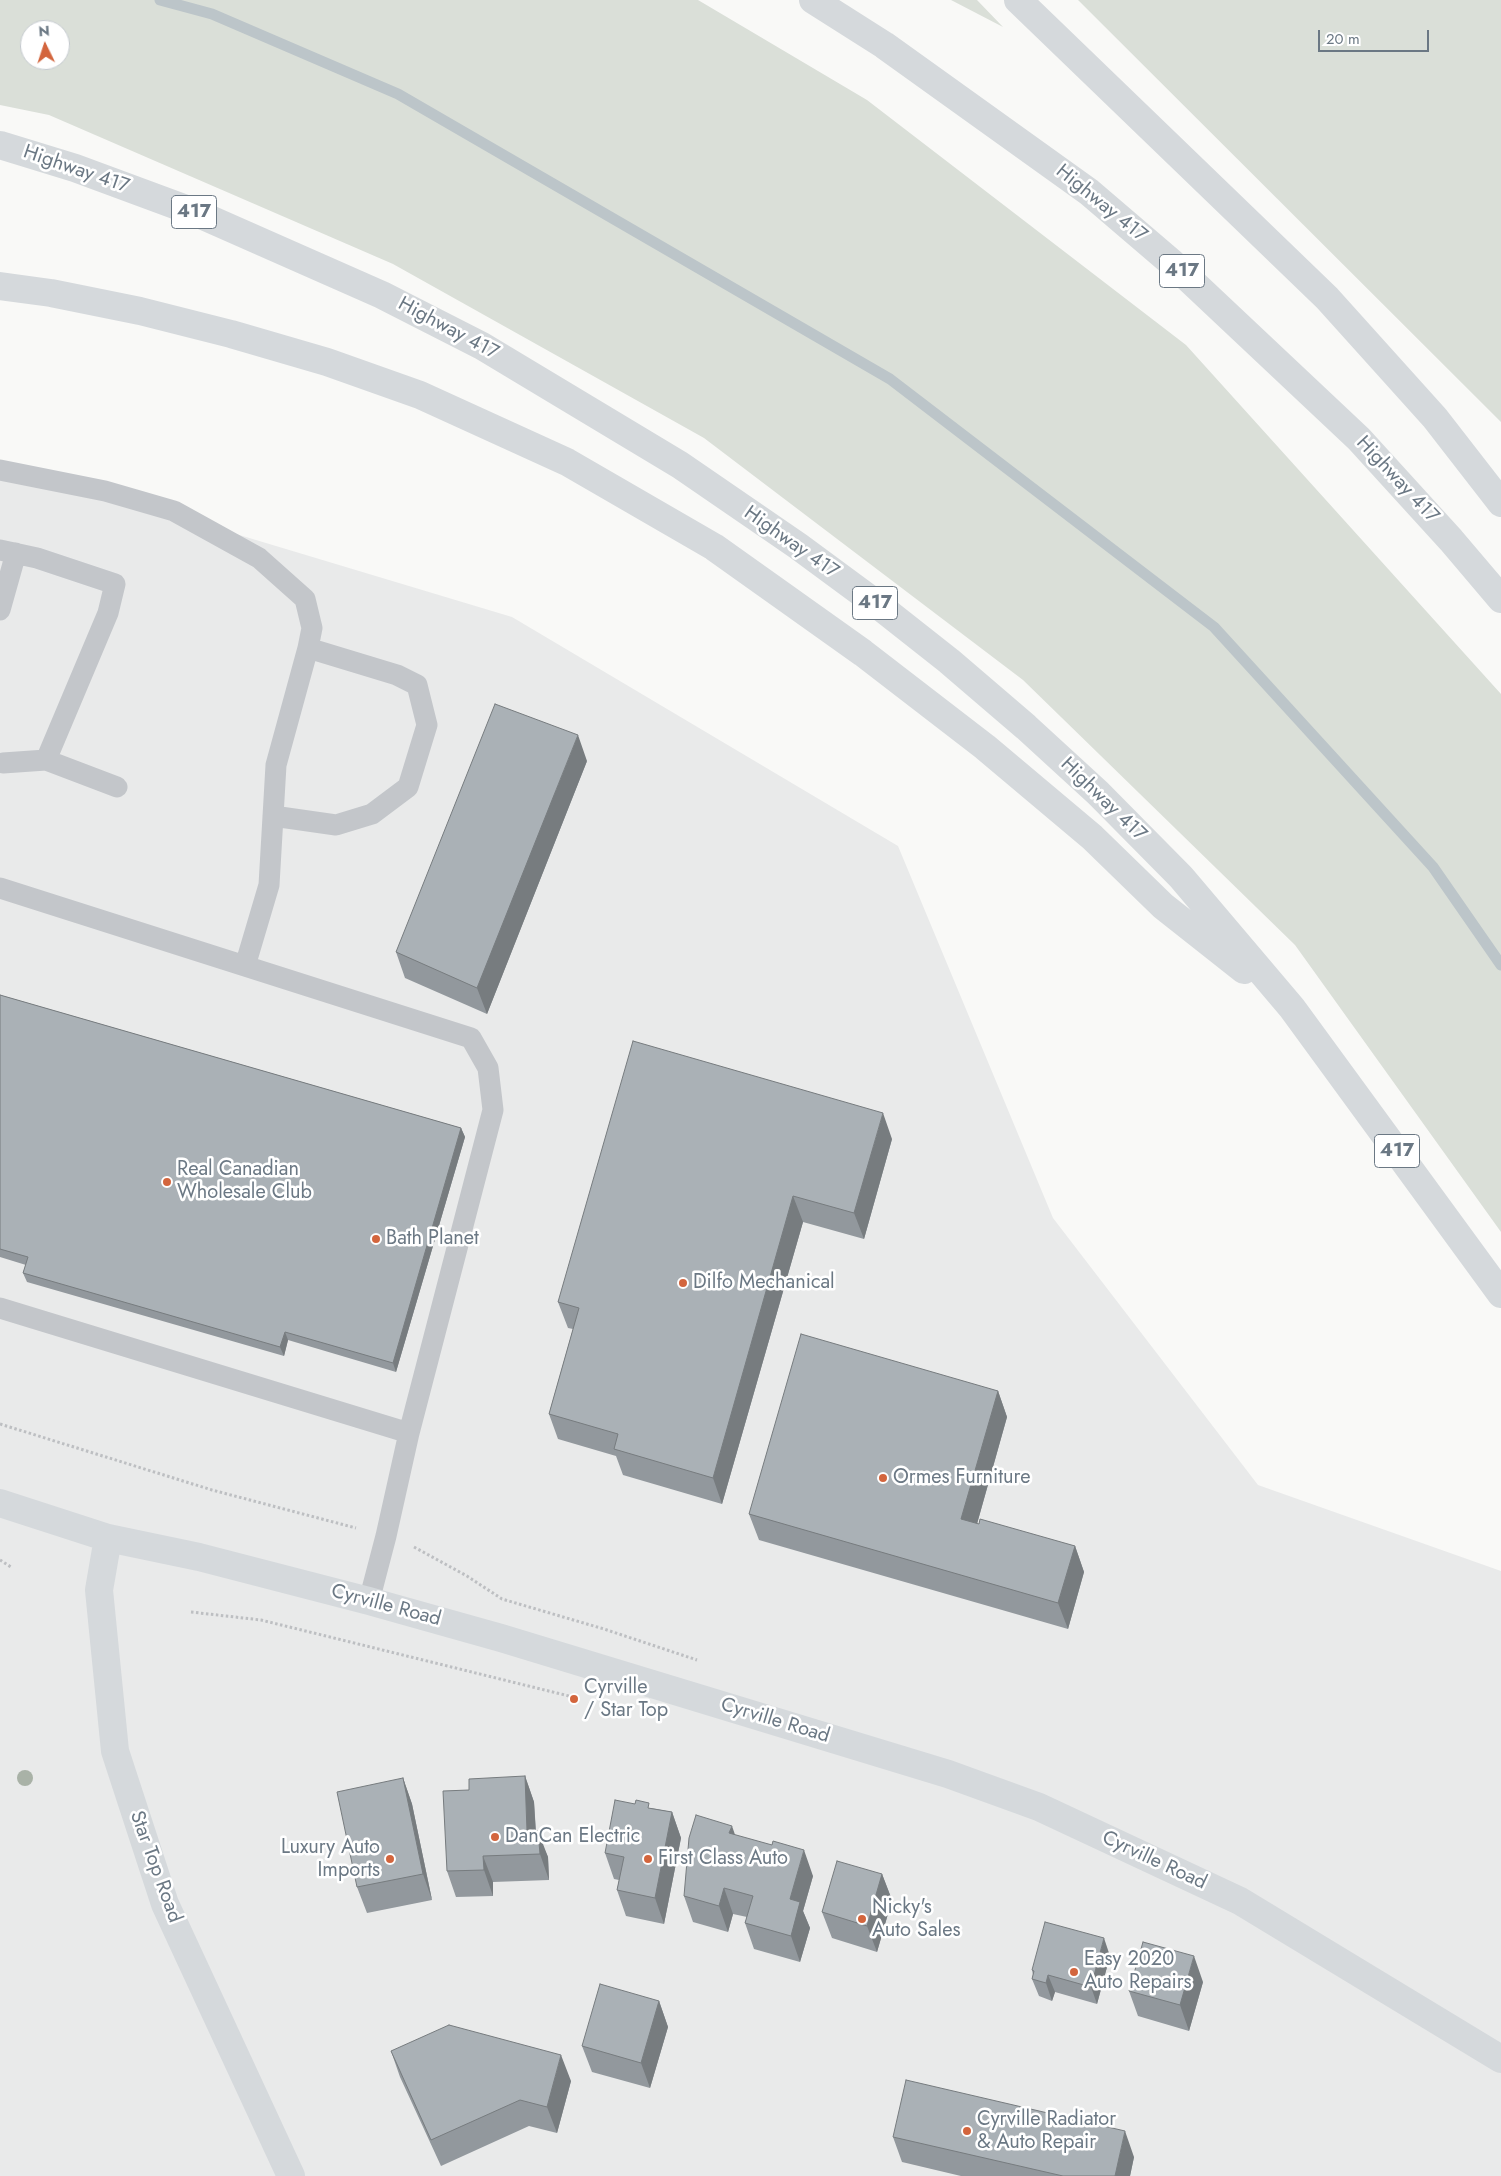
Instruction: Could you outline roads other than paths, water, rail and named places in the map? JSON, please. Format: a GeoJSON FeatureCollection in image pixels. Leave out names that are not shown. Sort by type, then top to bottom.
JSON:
{"type":"FeatureCollection","features":[{"type":"Feature","properties":{"kind":"main road","name":"Highway 417"},"geometry":{"type":"LineString","coordinates":[[813,0],[884,45],[1074,180],[1172,263],[1359,439],[1451,540],[1501,599]]}},
{"type":"Feature","properties":{"kind":"main road"},"geometry":{"type":"LineString","coordinates":[[1018,0],[1327,298],[1436,418],[1501,503]]}},
{"type":"Feature","properties":{"kind":"main road","name":"Highway 417"},"geometry":{"type":"LineString","coordinates":[[0,145],[75,168],[194,212],[277,247],[382,295],[482,346],[680,466],[798,546],[878,605],[949,661],[1026,727],[1098,793],[1181,877],[1292,1008],[1501,1294]]}},
{"type":"Feature","properties":{"kind":"main road"},"geometry":{"type":"LineString","coordinates":[[0,286],[51,293],[140,311],[231,334],[328,362],[420,395],[567,462],[714,547],[793,602],[914,692],[985,747],[1092,837],[1163,906],[1292,1008]]}},
{"type":"Feature","properties":{"kind":"main road","name":"Cyrville Road"},"geometry":{"type":"LineString","coordinates":[[0,1503],[108,1538],[199,1557],[369,1601],[735,1708],[948,1774],[1039,1807],[1240,1901],[1501,2059]]}},
{"type":"Feature","properties":{"kind":"main road","name":"Star Top Road"},"geometry":{"type":"LineString","coordinates":[[108,1538],[99,1590],[115,1751],[165,1904],[291,2176]]}},
{"type":"Feature","properties":{"kind":"lane"},"geometry":{"type":"LineString","coordinates":[[0,470],[105,491],[174,512],[259,558],[305,599],[312,628],[276,766],[269,885],[245,966]]}},
{"type":"Feature","properties":{"kind":"lane"},"geometry":{"type":"LineString","coordinates":[[0,610],[8,551],[37,558],[115,584],[108,613],[46,760]]}},
{"type":"Feature","properties":{"kind":"lane"},"geometry":{"type":"LineString","coordinates":[[273,816],[336,826],[372,814],[408,787],[427,725],[417,685],[397,675],[308,648]]}},
{"type":"Feature","properties":{"kind":"lane"},"geometry":{"type":"LineString","coordinates":[[1,765],[46,760],[117,786]]}},
{"type":"Feature","properties":{"kind":"lane"},"geometry":{"type":"LineString","coordinates":[[0,888],[471,1038],[488,1068],[492,1110],[409,1433],[369,1601]]}},
{"type":"Feature","properties":{"kind":"lane"},"geometry":{"type":"LineString","coordinates":[[0,1308],[409,1433]]}},
{"type":"Feature","properties":{"kind":"waterway"},"geometry":{"type":"LineString","coordinates":[[160,0],[212,14],[398,94],[890,379],[1214,627],[1433,867],[1501,965]]}},
{"type":"Feature","properties":{"kind":"place","name":"Real Canadian Wholesale Club"},"geometry":{"type":"Point","coordinates":[167,1182]}},
{"type":"Feature","properties":{"kind":"place","name":"Bath Planet"},"geometry":{"type":"Point","coordinates":[376,1239]}},
{"type":"Feature","properties":{"kind":"place","name":"Dilfo Mechanical"},"geometry":{"type":"Point","coordinates":[683,1283]}},
{"type":"Feature","properties":{"kind":"place","name":"Ormes Furniture"},"geometry":{"type":"Point","coordinates":[883,1478]}},
{"type":"Feature","properties":{"kind":"place","name":"Cyrville / Star Top"},"geometry":{"type":"Point","coordinates":[574,1699]}},
{"type":"Feature","properties":{"kind":"place","name":"DanCan Electric"},"geometry":{"type":"Point","coordinates":[495,1837]}},
{"type":"Feature","properties":{"kind":"place","name":"Luxury Auto Imports"},"geometry":{"type":"Point","coordinates":[390,1859]}},
{"type":"Feature","properties":{"kind":"place","name":"First Class Auto"},"geometry":{"type":"Point","coordinates":[648,1859]}},
{"type":"Feature","properties":{"kind":"place","name":"Nicky's Auto Sales"},"geometry":{"type":"Point","coordinates":[862,1919]}},
{"type":"Feature","properties":{"kind":"place","name":"Easy 2020 Auto Repairs"},"geometry":{"type":"Point","coordinates":[1074,1972]}},
{"type":"Feature","properties":{"kind":"place","name":"Cyrville Radiator & Auto Repair"},"geometry":{"type":"Point","coordinates":[967,2131]}}]}
